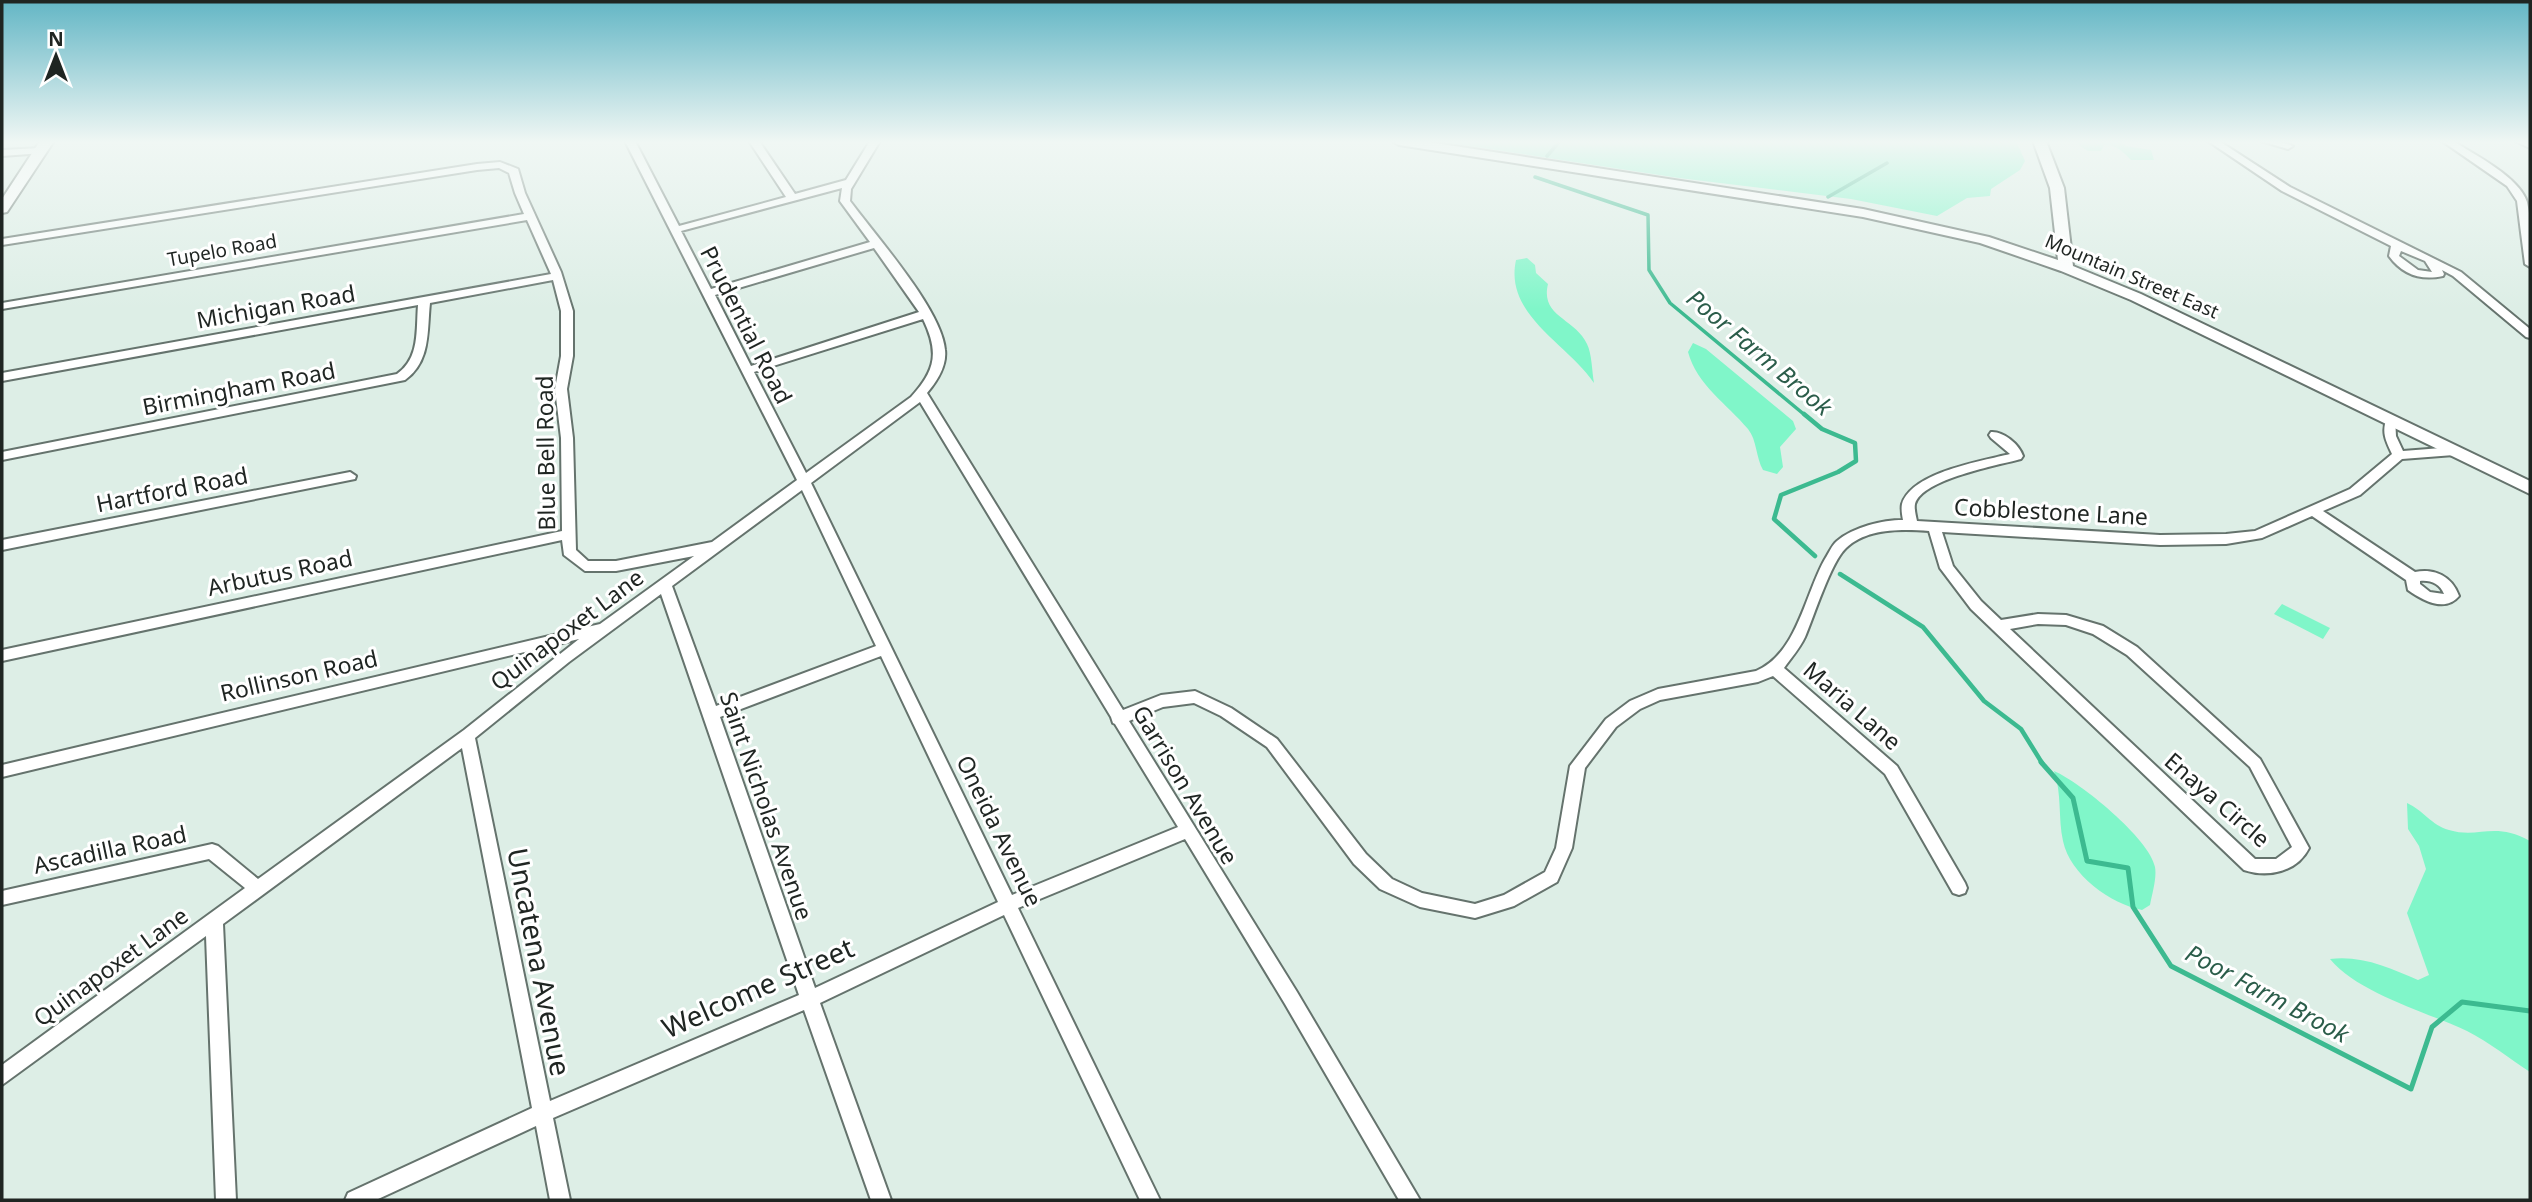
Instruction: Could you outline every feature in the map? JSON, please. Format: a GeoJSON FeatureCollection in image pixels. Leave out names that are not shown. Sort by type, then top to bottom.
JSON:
{"type":"FeatureCollection","features":[{"type":"Feature","properties":{"kind":"main road","name":"Mountain Street East"},"geometry":{"type":"LineString","coordinates":[[1755,197],[1900,220],[1984,240],[2066,268],[2136,297],[2530,488]]}},
{"type":"Feature","properties":{"kind":"main road"},"geometry":{"type":"LineString","coordinates":[[2058,197],[2066,268]]}},
{"type":"Feature","properties":{"kind":"street","name":"Blue Bell Road"},"geometry":{"type":"LineString","coordinates":[[2,242],[289,197]]}},
{"type":"Feature","properties":{"kind":"street","name":"Blue Bell Road"},"geometry":{"type":"LineString","coordinates":[[524,197],[557,276],[567,311],[567,356],[561,389],[568,438],[569,552],[586,566],[616,566],[715,547]]}},
{"type":"Feature","properties":{"kind":"street","name":"Prudential Road"},"geometry":{"type":"LineString","coordinates":[[658,197],[805,483]]}},
{"type":"Feature","properties":{"kind":"street"},"geometry":{"type":"LineString","coordinates":[[674,230],[795,197]]}},
{"type":"Feature","properties":{"kind":"street","name":"Quinapoxet Lane"},"geometry":{"type":"LineString","coordinates":[[2,1076],[805,483],[930,384],[940,351],[937,335],[898,269],[845,201],[846,197]]}},
{"type":"Feature","properties":{"kind":"street"},"geometry":{"type":"LineString","coordinates":[[2302,197],[2397,245],[2416,251],[2456,274],[2530,335]]}},
{"type":"Feature","properties":{"kind":"street"},"geometry":{"type":"LineString","coordinates":[[2519,197],[2530,264]]}},
{"type":"Feature","properties":{"kind":"street","name":"Tupelo Road"},"geometry":{"type":"LineString","coordinates":[[2,306],[531,216]]}},
{"type":"Feature","properties":{"kind":"street"},"geometry":{"type":"LineString","coordinates":[[707,294],[876,244]]}},
{"type":"Feature","properties":{"kind":"street"},"geometry":{"type":"LineString","coordinates":[[2397,245],[2395,256],[2409,271],[2428,275],[2440,274],[2429,260]]}},
{"type":"Feature","properties":{"kind":"street","name":"Michigan Road"},"geometry":{"type":"LineString","coordinates":[[2,377],[557,276]]}},
{"type":"Feature","properties":{"kind":"street","name":"Birmingham Road"},"geometry":{"type":"LineString","coordinates":[[2,456],[401,377],[412,370],[419,358],[424,302]]}},
{"type":"Feature","properties":{"kind":"street"},"geometry":{"type":"LineString","coordinates":[[746,371],[926,314]]}},
{"type":"Feature","properties":{"kind":"street","name":"Garrison Avenue"},"geometry":{"type":"LineString","coordinates":[[921,393],[1186,831],[1291,998],[1410,1200]]}},
{"type":"Feature","properties":{"kind":"street"},"geometry":{"type":"LineString","coordinates":[[2391,421],[2390,436],[2399,454],[2454,451]]}},
{"type":"Feature","properties":{"kind":"street"},"geometry":{"type":"LineString","coordinates":[[1911,525],[1909,504],[1917,489],[1934,480],[2017,456],[2015,450],[1996,435]]}},
{"type":"Feature","properties":{"kind":"street","name":"Cobblestone Lane"},"geometry":{"type":"LineString","coordinates":[[1775,669],[1797,639],[1823,575],[1840,545],[1861,533],[1893,525],[1911,525],[2054,535],[2213,540],[2257,535],[2355,492],[2399,454]]}},
{"type":"Feature","properties":{"kind":"street","name":"Hartford Road"},"geometry":{"type":"LineString","coordinates":[[2,545],[350,475]]}},
{"type":"Feature","properties":{"kind":"street","name":"Oneida Avenue"},"geometry":{"type":"LineString","coordinates":[[805,483],[883,649],[1010,904],[1150,1200]]}},
{"type":"Feature","properties":{"kind":"street"},"geometry":{"type":"LineString","coordinates":[[2314,511],[2413,578]]}},
{"type":"Feature","properties":{"kind":"street","name":"Enaya Circle"},"geometry":{"type":"LineString","coordinates":[[1934,526],[1947,568],[1976,605],[1998,626],[2250,865],[2264,869],[2290,862],[2301,848],[2255,763],[2132,651],[2098,630],[2066,620],[2038,619],[1998,626]]}},
{"type":"Feature","properties":{"kind":"street","name":"Arbutus Road"},"geometry":{"type":"LineString","coordinates":[[2,656],[568,534]]}},
{"type":"Feature","properties":{"kind":"street","name":"Saint Nicholas Avenue"},"geometry":{"type":"LineString","coordinates":[[666,585],[807,1000],[881,1200]]}},
{"type":"Feature","properties":{"kind":"street","name":"Rollinson Road"},"geometry":{"type":"LineString","coordinates":[[2,771],[607,627]]}},
{"type":"Feature","properties":{"kind":"street"},"geometry":{"type":"LineString","coordinates":[[712,714],[883,649]]}},
{"type":"Feature","properties":{"kind":"street"},"geometry":{"type":"LineString","coordinates":[[1118,719],[1161,701],[1195,697],[1226,712],[1272,743],[1360,859],[1386,884],[1420,900],[1475,911],[1508,901],[1551,877],[1564,848],[1578,766],[1611,723],[1636,705],[1658,695],[1758,676],[1775,669]]}},
{"type":"Feature","properties":{"kind":"street","name":"Maria Lane"},"geometry":{"type":"LineString","coordinates":[[1775,669],[1891,770],[1959,888]]}},
{"type":"Feature","properties":{"kind":"street","name":"Uncatena Avenue"},"geometry":{"type":"LineString","coordinates":[[467,734],[560,1200]]}},
{"type":"Feature","properties":{"kind":"street","name":"Welcome Street"},"geometry":{"type":"LineString","coordinates":[[355,1200],[543,1113],[807,1000],[1010,904],[1186,831]]}},
{"type":"Feature","properties":{"kind":"street","name":"Ascadilla Road"},"geometry":{"type":"LineString","coordinates":[[2,898],[212,852],[257,888]]}},
{"type":"Feature","properties":{"kind":"street"},"geometry":{"type":"LineString","coordinates":[[214,920],[226,1200]]}},
{"type":"Feature","properties":{"kind":"green space"},"geometry":{"type":"Polygon","coordinates":[[[1835,197],[1977,197],[1967,198],[1937,216],[1835,197]]]}},
{"type":"Feature","properties":{"kind":"green space"},"geometry":{"type":"Polygon","coordinates":[[[1527,258],[1535,265],[1536,273],[1548,284],[1549,304],[1582,335],[1587,344],[1594,383],[1540,327],[1519,297],[1515,279],[1516,260],[1527,258]]]}},
{"type":"Feature","properties":{"kind":"green space"},"geometry":{"type":"Polygon","coordinates":[[[1693,343],[1706,349],[1793,421],[1796,429],[1780,447],[1783,467],[1777,474],[1763,470],[1748,429],[1698,374],[1688,352],[1693,343]]]}},
{"type":"Feature","properties":{"kind":"green space"},"geometry":{"type":"Polygon","coordinates":[[[2282,604],[2330,628],[2323,639],[2274,614],[2282,604]]]}},
{"type":"Feature","properties":{"kind":"green space"},"geometry":{"type":"Polygon","coordinates":[[[2054,771],[2096,799],[2141,842],[2155,867],[2150,905],[2142,910],[2118,901],[2094,886],[2074,865],[2063,841],[2054,771]]]}},
{"type":"Feature","properties":{"kind":"green space"},"geometry":{"type":"Polygon","coordinates":[[[2407,803],[2437,825],[2449,830],[2469,833],[2506,832],[2530,841],[2530,1072],[2467,1031],[2394,1001],[2358,982],[2330,959],[2365,961],[2418,980],[2429,975],[2407,913],[2426,869],[2419,846],[2408,829],[2407,803]]]}},
{"type":"Feature","properties":{"kind":"waterway","name":"Poor Farm Brook"},"geometry":{"type":"LineString","coordinates":[[1595,197],[1648,215],[1649,270],[1670,303],[1806,416]]}},
{"type":"Feature","properties":{"kind":"waterway","name":"Poor Farm Brook"},"geometry":{"type":"LineString","coordinates":[[1804,414],[1822,429],[1855,443],[1856,461],[1838,472],[1781,495],[1774,519],[1815,556]]}},
{"type":"Feature","properties":{"kind":"waterway","name":"Poor Farm Brook"},"geometry":{"type":"LineString","coordinates":[[1840,574],[1923,627],[1984,701],[2021,729],[2042,763]]}},
{"type":"Feature","properties":{"kind":"waterway","name":"Poor Farm Brook"},"geometry":{"type":"LineString","coordinates":[[2041,762],[2073,798],[2087,861],[2128,868],[2133,907],[2171,966],[2411,1089],[2432,1027],[2462,1002],[2530,1011]]}}]}
